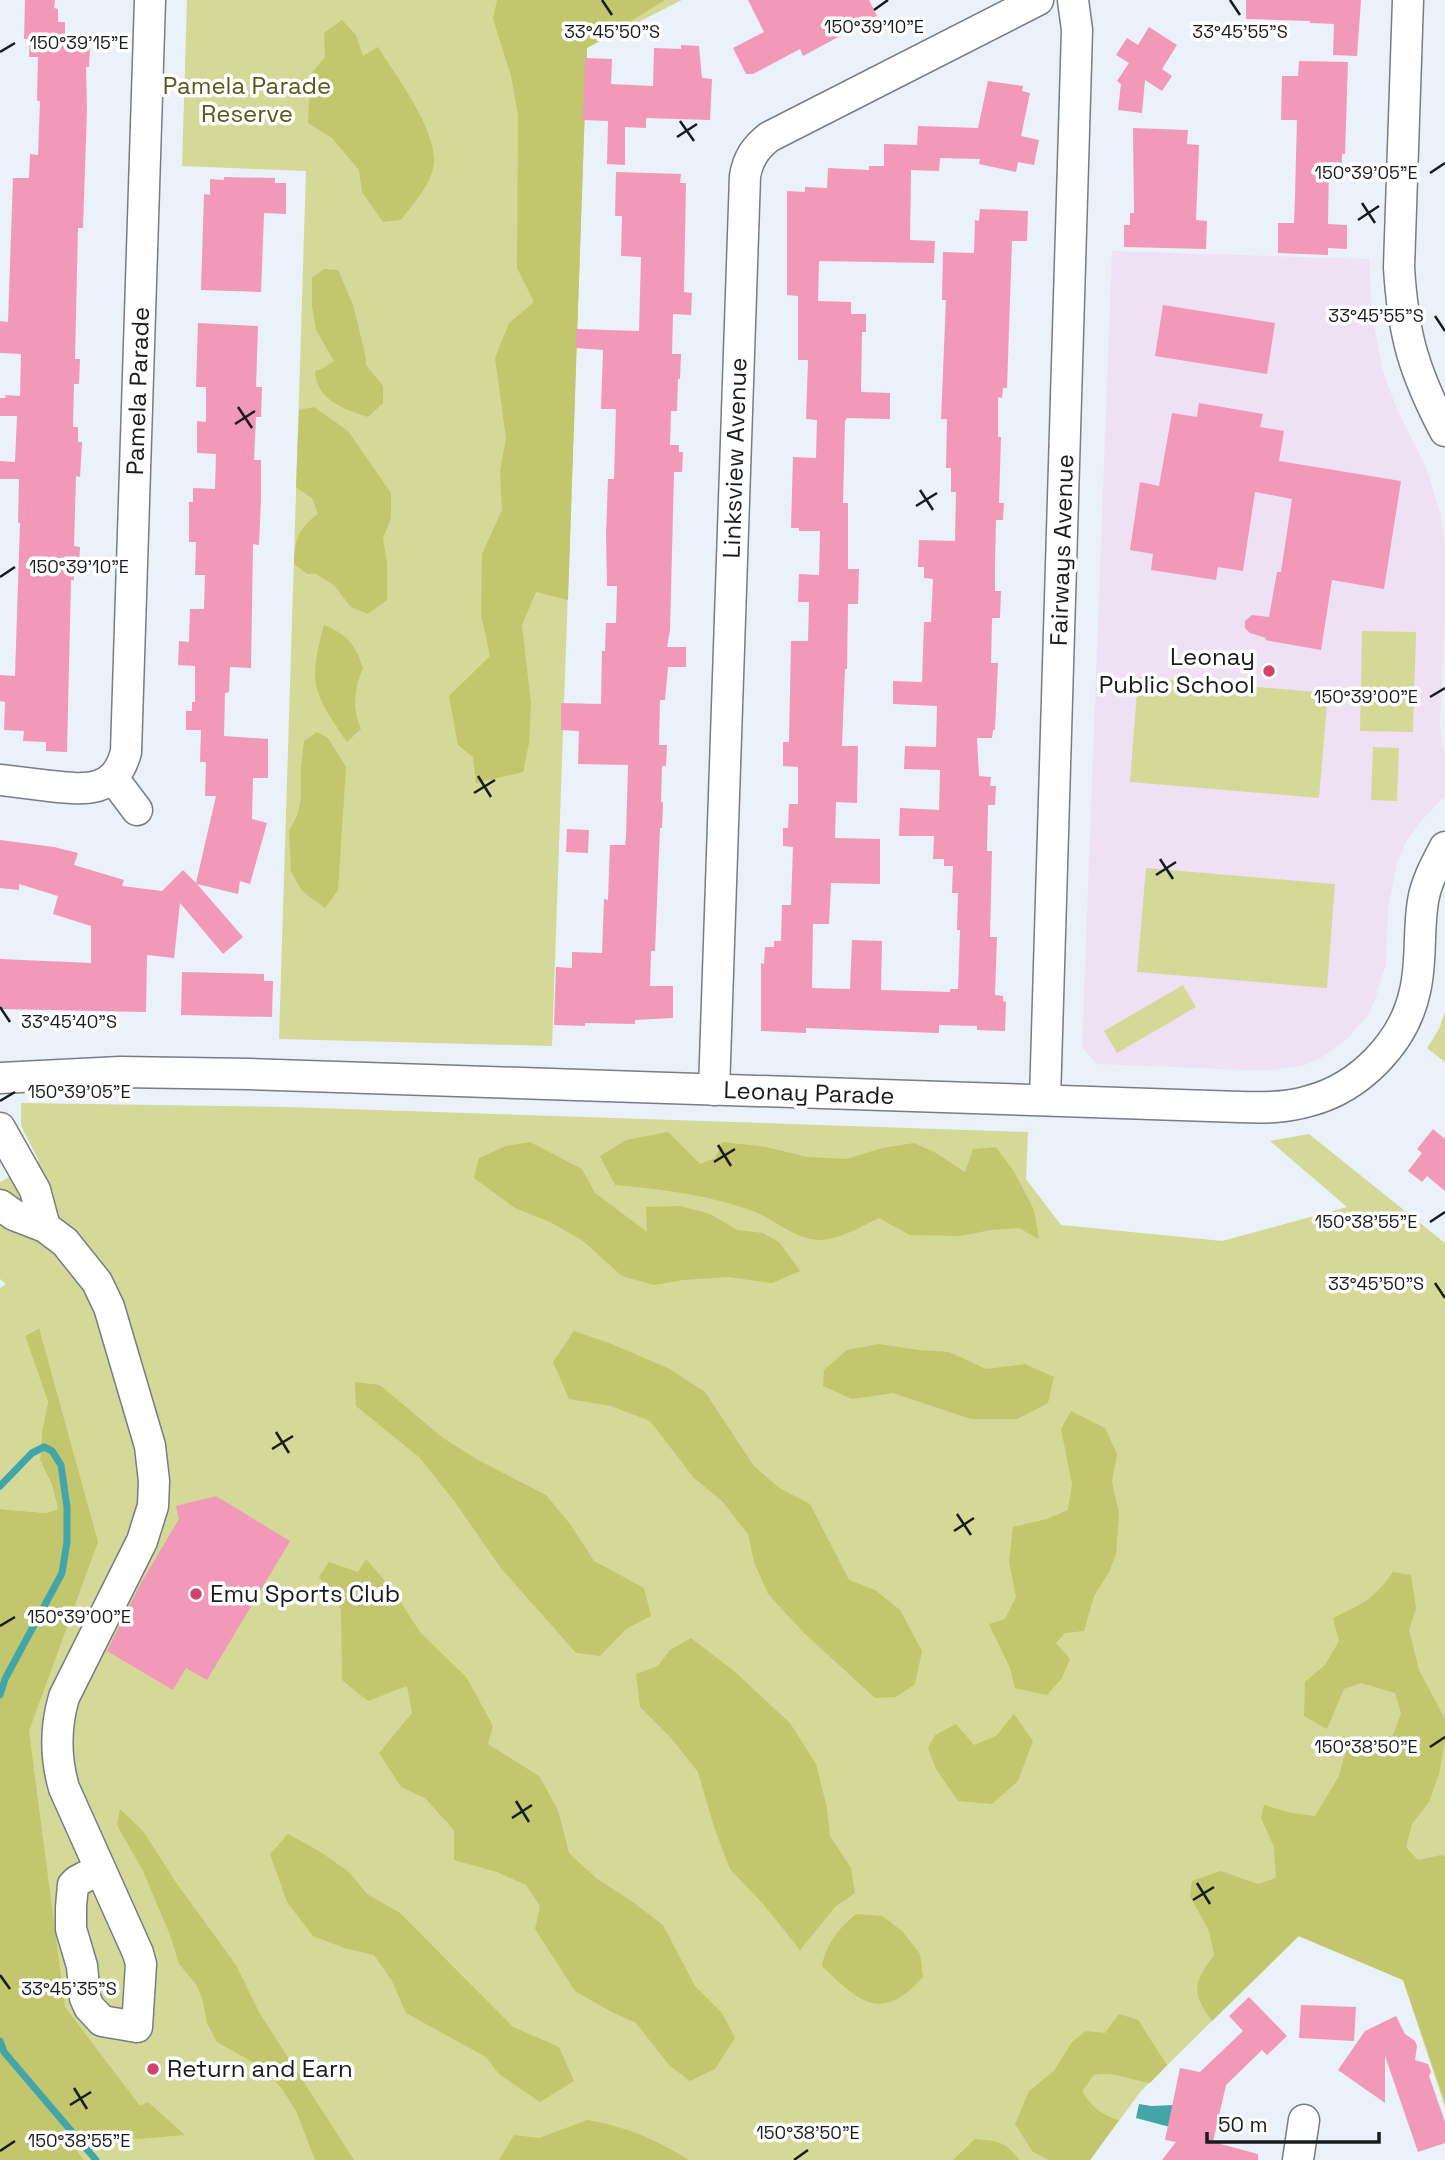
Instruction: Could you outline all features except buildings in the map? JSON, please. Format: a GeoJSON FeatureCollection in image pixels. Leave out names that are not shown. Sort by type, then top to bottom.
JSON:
{"type":"FeatureCollection","features":[{"type":"Feature","properties":{"kind":"street","name":"Pamela Parade"},"geometry":{"type":"LineString","coordinates":[[113,778],[120,770],[126,752],[150,0]]}},
{"type":"Feature","properties":{"kind":"street","name":"Linksview Avenue"},"geometry":{"type":"LineString","coordinates":[[714,1090],[744,189],[747,166],[757,148],[769,137],[1038,0]]}},
{"type":"Feature","properties":{"kind":"street","name":"Fairways Avenue"},"geometry":{"type":"LineString","coordinates":[[1045,1100],[1077,30],[1073,0]]}},
{"type":"Feature","properties":{"kind":"street"},"geometry":{"type":"LineString","coordinates":[[1408,0],[1399,258],[1401,292],[1405,332],[1415,367],[1445,431]]}},
{"type":"Feature","properties":{"kind":"street"},"geometry":{"type":"LineString","coordinates":[[0,780],[87,789],[113,778],[138,810]]}},
{"type":"Feature","properties":{"kind":"street","name":"Leonay Parade"},"geometry":{"type":"LineString","coordinates":[[0,1078],[120,1072],[223,1073],[1271,1107],[1311,1101],[1340,1089],[1362,1074],[1388,1048],[1410,1008],[1418,974],[1423,902],[1430,877],[1445,847]]}},
{"type":"Feature","properties":{"kind":"street"},"geometry":{"type":"LineString","coordinates":[[0,1128],[35,1190],[45,1227]]}},
{"type":"Feature","properties":{"kind":"street"},"geometry":{"type":"LineString","coordinates":[[0,1205],[14,1215],[45,1227],[65,1242],[103,1293],[150,1447],[154,1481],[152,1506],[142,1541],[64,1697],[56,1741],[64,1788],[138,1953],[141,1964],[136,2027],[102,2021],[89,2007],[85,1998],[82,1966],[71,1929],[73,1885],[100,1869]]}},
{"type":"Feature","properties":{"kind":"street"},"geometry":{"type":"LineString","coordinates":[[1298,2160],[1304,2120]]}},
{"type":"Feature","properties":{"kind":"shaded area","name":"Leonay Public School"},"geometry":{"type":"Polygon","coordinates":[[[1112,251],[1369,259],[1372,316],[1382,368],[1396,407],[1425,465],[1441,515],[1445,545],[1445,615],[1440,727],[1445,756],[1445,796],[1421,821],[1405,844],[1397,863],[1388,909],[1386,964],[1374,1003],[1367,1016],[1347,1039],[1316,1061],[1301,1066],[1267,1071],[1097,1064],[1082,1047],[1112,251]]]}},
{"type":"Feature","properties":{"kind":"green space","name":"Pamela Parade Reserve"},"geometry":{"type":"Polygon","coordinates":[[[187,0],[682,0],[587,48],[552,1046],[279,1039],[306,171],[182,166],[187,0]]]}},
{"type":"Feature","properties":{"kind":"green space"},"geometry":{"type":"Polygon","coordinates":[[[497,0],[665,0],[587,48],[568,600],[536,592],[522,625],[531,704],[529,743],[523,772],[476,783],[473,757],[458,745],[449,696],[490,656],[481,614],[482,554],[502,510],[500,471],[506,438],[495,358],[509,323],[534,302],[517,268],[518,115],[511,76],[493,19],[497,0]]]}},
{"type":"Feature","properties":{"kind":"green space"},"geometry":{"type":"Polygon","coordinates":[[[342,20],[356,35],[363,56],[378,47],[412,100],[432,144],[434,166],[431,174],[423,191],[401,220],[383,222],[362,192],[359,170],[332,138],[308,123],[310,75],[325,57],[324,33],[342,20]]]}},
{"type":"Feature","properties":{"kind":"green space"},"geometry":{"type":"Polygon","coordinates":[[[324,269],[338,270],[353,305],[366,365],[383,386],[383,403],[368,417],[333,402],[320,389],[317,381],[315,371],[334,361],[316,330],[312,306],[312,278],[324,269]]]}},
{"type":"Feature","properties":{"kind":"green space"},"geometry":{"type":"Polygon","coordinates":[[[314,407],[348,431],[391,493],[391,518],[383,538],[387,563],[387,600],[368,614],[351,607],[334,585],[316,574],[307,574],[294,564],[299,535],[306,524],[318,514],[312,498],[296,487],[299,410],[314,407]]]}},
{"type":"Feature","properties":{"kind":"green space"},"geometry":{"type":"Polygon","coordinates":[[[324,625],[349,641],[363,668],[355,698],[361,729],[347,742],[327,711],[317,687],[316,661],[324,625]]]}},
{"type":"Feature","properties":{"kind":"green space"},"geometry":{"type":"Polygon","coordinates":[[[1362,631],[1416,632],[1413,732],[1360,731],[1362,631]]]}},
{"type":"Feature","properties":{"kind":"green space"},"geometry":{"type":"Polygon","coordinates":[[[1138,677],[1328,693],[1319,798],[1130,782],[1138,677]]]}},
{"type":"Feature","properties":{"kind":"green space"},"geometry":{"type":"Polygon","coordinates":[[[317,732],[328,738],[346,767],[338,890],[325,908],[302,891],[291,871],[289,831],[297,816],[301,799],[304,741],[317,732]]]}},
{"type":"Feature","properties":{"kind":"green space"},"geometry":{"type":"Polygon","coordinates":[[[1373,747],[1399,748],[1397,801],[1371,800],[1373,747]]]}},
{"type":"Feature","properties":{"kind":"green space"},"geometry":{"type":"Polygon","coordinates":[[[1146,868],[1335,884],[1327,988],[1137,972],[1146,868]]]}},
{"type":"Feature","properties":{"kind":"green space"},"geometry":{"type":"Polygon","coordinates":[[[1183,985],[1196,1007],[1117,1053],[1104,1031],[1183,985]]]}},
{"type":"Feature","properties":{"kind":"green space"},"geometry":{"type":"Polygon","coordinates":[[[1445,1012],[1445,1062],[1427,1048],[1439,1029],[1445,1012]]]}},
{"type":"Feature","properties":{"kind":"green space"},"geometry":{"type":"Polygon","coordinates":[[[21,1103],[287,1107],[1028,1132],[1026,1179],[1061,1225],[1222,1241],[1347,1207],[1270,1141],[1309,1134],[1445,1243],[1445,2107],[1403,1980],[1298,1936],[1141,2091],[1090,2160],[0,2160],[0,1545],[89,1512],[38,1328],[25,1336],[48,1402],[40,1460],[52,1485],[58,1509],[46,1513],[0,1509],[0,1288],[6,1284],[0,1279],[0,1182],[39,1161],[21,1126],[21,1103]]]}},
{"type":"Feature","properties":{"kind":"green space"},"geometry":{"type":"Polygon","coordinates":[[[668,1132],[700,1164],[715,1158],[722,1142],[766,1147],[807,1157],[847,1159],[882,1148],[914,1143],[936,1153],[965,1172],[973,1149],[996,1147],[1015,1173],[1034,1210],[1039,1239],[1019,1228],[960,1236],[910,1235],[879,1218],[842,1235],[809,1239],[753,1211],[719,1201],[615,1185],[600,1156],[626,1140],[668,1132]]]}},
{"type":"Feature","properties":{"kind":"green space"},"geometry":{"type":"Polygon","coordinates":[[[530,1142],[582,1169],[595,1193],[647,1232],[646,1207],[680,1206],[710,1214],[737,1230],[763,1233],[780,1243],[800,1271],[772,1283],[728,1277],[654,1285],[622,1276],[583,1241],[552,1223],[515,1208],[474,1178],[479,1158],[506,1146],[530,1142]]]}},
{"type":"Feature","properties":{"kind":"green space"},"geometry":{"type":"Polygon","coordinates":[[[39,1328],[98,1542],[29,1731],[65,2007],[140,2106],[148,2102],[185,2135],[138,2139],[91,2134],[69,2141],[84,2160],[0,2160],[0,1509],[46,1513],[58,1509],[52,1485],[40,1460],[48,1402],[25,1336],[39,1328]]]}},
{"type":"Feature","properties":{"kind":"green space"},"geometry":{"type":"Polygon","coordinates":[[[574,1331],[668,1368],[705,1392],[754,1466],[779,1488],[810,1504],[849,1580],[875,1590],[900,1610],[922,1651],[915,1684],[896,1697],[875,1698],[804,1633],[768,1594],[754,1562],[748,1534],[722,1501],[694,1478],[650,1421],[611,1406],[569,1399],[553,1362],[574,1331]]]}},
{"type":"Feature","properties":{"kind":"green space"},"geometry":{"type":"Polygon","coordinates":[[[879,1344],[949,1352],[986,1369],[1025,1364],[1054,1377],[1048,1403],[1017,1419],[971,1419],[893,1393],[852,1399],[823,1386],[824,1370],[847,1350],[879,1344]]]}},
{"type":"Feature","properties":{"kind":"green space"},"geometry":{"type":"Polygon","coordinates":[[[355,1382],[380,1385],[443,1438],[478,1460],[546,1495],[570,1524],[594,1561],[644,1588],[651,1616],[626,1629],[600,1656],[576,1653],[500,1567],[455,1502],[419,1457],[356,1406],[355,1382]]]}},
{"type":"Feature","properties":{"kind":"green space"},"geometry":{"type":"Polygon","coordinates":[[[1071,1411],[1105,1428],[1117,1454],[1112,1481],[1119,1514],[1116,1554],[1109,1572],[1094,1596],[1084,1631],[1065,1633],[1056,1643],[1070,1659],[1062,1678],[1047,1695],[1015,1688],[1010,1668],[989,1624],[1005,1619],[1016,1597],[1009,1562],[1013,1527],[1047,1519],[1068,1510],[1072,1484],[1061,1429],[1071,1411]]]}},
{"type":"Feature","properties":{"kind":"green space"},"geometry":{"type":"Polygon","coordinates":[[[366,1559],[392,1589],[420,1632],[467,1678],[493,1726],[488,1744],[539,1776],[558,1810],[569,1853],[597,1879],[663,1925],[695,1986],[722,2013],[735,2038],[715,2069],[690,2081],[669,2065],[636,2023],[575,1991],[535,1929],[540,1906],[526,1885],[497,1872],[454,1860],[454,1830],[425,1798],[401,1787],[379,1753],[412,1713],[407,1686],[368,1701],[342,1680],[341,1609],[319,1577],[329,1562],[358,1572],[366,1559]]]}},
{"type":"Feature","properties":{"kind":"green space"},"geometry":{"type":"Polygon","coordinates":[[[1393,1572],[1411,1575],[1416,1608],[1409,1630],[1419,1670],[1445,1719],[1445,1740],[1439,1774],[1429,1802],[1412,1824],[1406,1847],[1418,1860],[1441,1855],[1445,1857],[1445,2102],[1403,1980],[1299,1936],[1212,2021],[1200,2003],[1197,1988],[1202,1973],[1214,1955],[1209,1931],[1190,1896],[1192,1881],[1221,1871],[1258,1884],[1276,1878],[1274,1847],[1261,1818],[1264,1805],[1315,1816],[1339,1776],[1347,1747],[1369,1744],[1393,1735],[1401,1713],[1395,1693],[1361,1683],[1344,1689],[1327,1729],[1304,1716],[1305,1682],[1325,1665],[1339,1641],[1333,1618],[1367,1600],[1393,1572]]]}},
{"type":"Feature","properties":{"kind":"green space"},"geometry":{"type":"Polygon","coordinates":[[[691,1638],[734,1671],[790,1723],[816,1764],[827,1808],[830,1836],[851,1868],[855,1893],[836,1906],[800,1950],[764,1905],[730,1869],[698,1772],[671,1738],[640,1707],[636,1674],[658,1666],[670,1650],[691,1638]]]}},
{"type":"Feature","properties":{"kind":"green space"},"geometry":{"type":"Polygon","coordinates":[[[1014,1714],[1033,1741],[1018,1781],[992,1804],[958,1801],[936,1769],[928,1748],[935,1735],[956,1724],[974,1745],[996,1736],[1014,1714]]]}},
{"type":"Feature","properties":{"kind":"green space"},"geometry":{"type":"Polygon","coordinates":[[[120,1809],[143,1831],[175,1881],[236,1965],[260,2014],[354,2160],[315,2160],[297,2113],[283,2090],[263,2068],[217,2042],[207,2023],[203,2001],[196,1984],[179,1964],[143,1871],[117,1825],[120,1809]]]}},
{"type":"Feature","properties":{"kind":"green space"},"geometry":{"type":"Polygon","coordinates":[[[288,1834],[349,1872],[367,1894],[400,1913],[513,2027],[559,2047],[574,2081],[540,2102],[499,2074],[486,2057],[406,2013],[392,1981],[374,1955],[344,1948],[313,1936],[287,1902],[270,1854],[288,1834]]]}},
{"type":"Feature","properties":{"kind":"green space"},"geometry":{"type":"Polygon","coordinates":[[[856,1914],[882,1916],[902,1931],[920,1954],[923,1977],[895,2000],[871,2003],[860,1998],[822,1966],[834,1937],[856,1914]]]}},
{"type":"Feature","properties":{"kind":"green space"},"geometry":{"type":"Polygon","coordinates":[[[1119,2014],[1138,2020],[1167,2065],[1150,2083],[1115,2075],[1094,2075],[1082,2091],[1098,2110],[1119,2120],[1090,2160],[1049,2160],[1033,2152],[1015,2124],[1029,2091],[1054,2071],[1072,2042],[1086,2031],[1105,2033],[1119,2014]]]}},
{"type":"Feature","properties":{"kind":"green space"},"geometry":{"type":"Polygon","coordinates":[[[587,2120],[640,2135],[689,2160],[499,2160],[514,2135],[539,2138],[587,2120]]]}},
{"type":"Feature","properties":{"kind":"green space"},"geometry":{"type":"Polygon","coordinates":[[[975,2139],[1000,2143],[1010,2149],[1019,2160],[953,2160],[975,2139]]]}},
{"type":"Feature","properties":{"kind":"water"},"geometry":{"type":"Polygon","coordinates":[[[1139,2104],[1174,2105],[1170,2127],[1136,2118],[1139,2104]]]}},
{"type":"Feature","properties":{"kind":"waterway"},"geometry":{"type":"LineString","coordinates":[[0,1486],[32,1453],[44,1447],[52,1451],[61,1465],[67,1507],[67,1542],[62,1573],[5,1679],[0,1695]]}},
{"type":"Feature","properties":{"kind":"waterway"},"geometry":{"type":"LineString","coordinates":[[0,2041],[4,2052],[96,2160]]}},
{"type":"Feature","properties":{"kind":"place","name":"Leonay Public School"},"geometry":{"type":"Point","coordinates":[1269,671]}},
{"type":"Feature","properties":{"kind":"place","name":"Emu Sports Club"},"geometry":{"type":"Point","coordinates":[196,1594]}},
{"type":"Feature","properties":{"kind":"place","name":"Return and Earn"},"geometry":{"type":"Point","coordinates":[153,2069]}}]}
